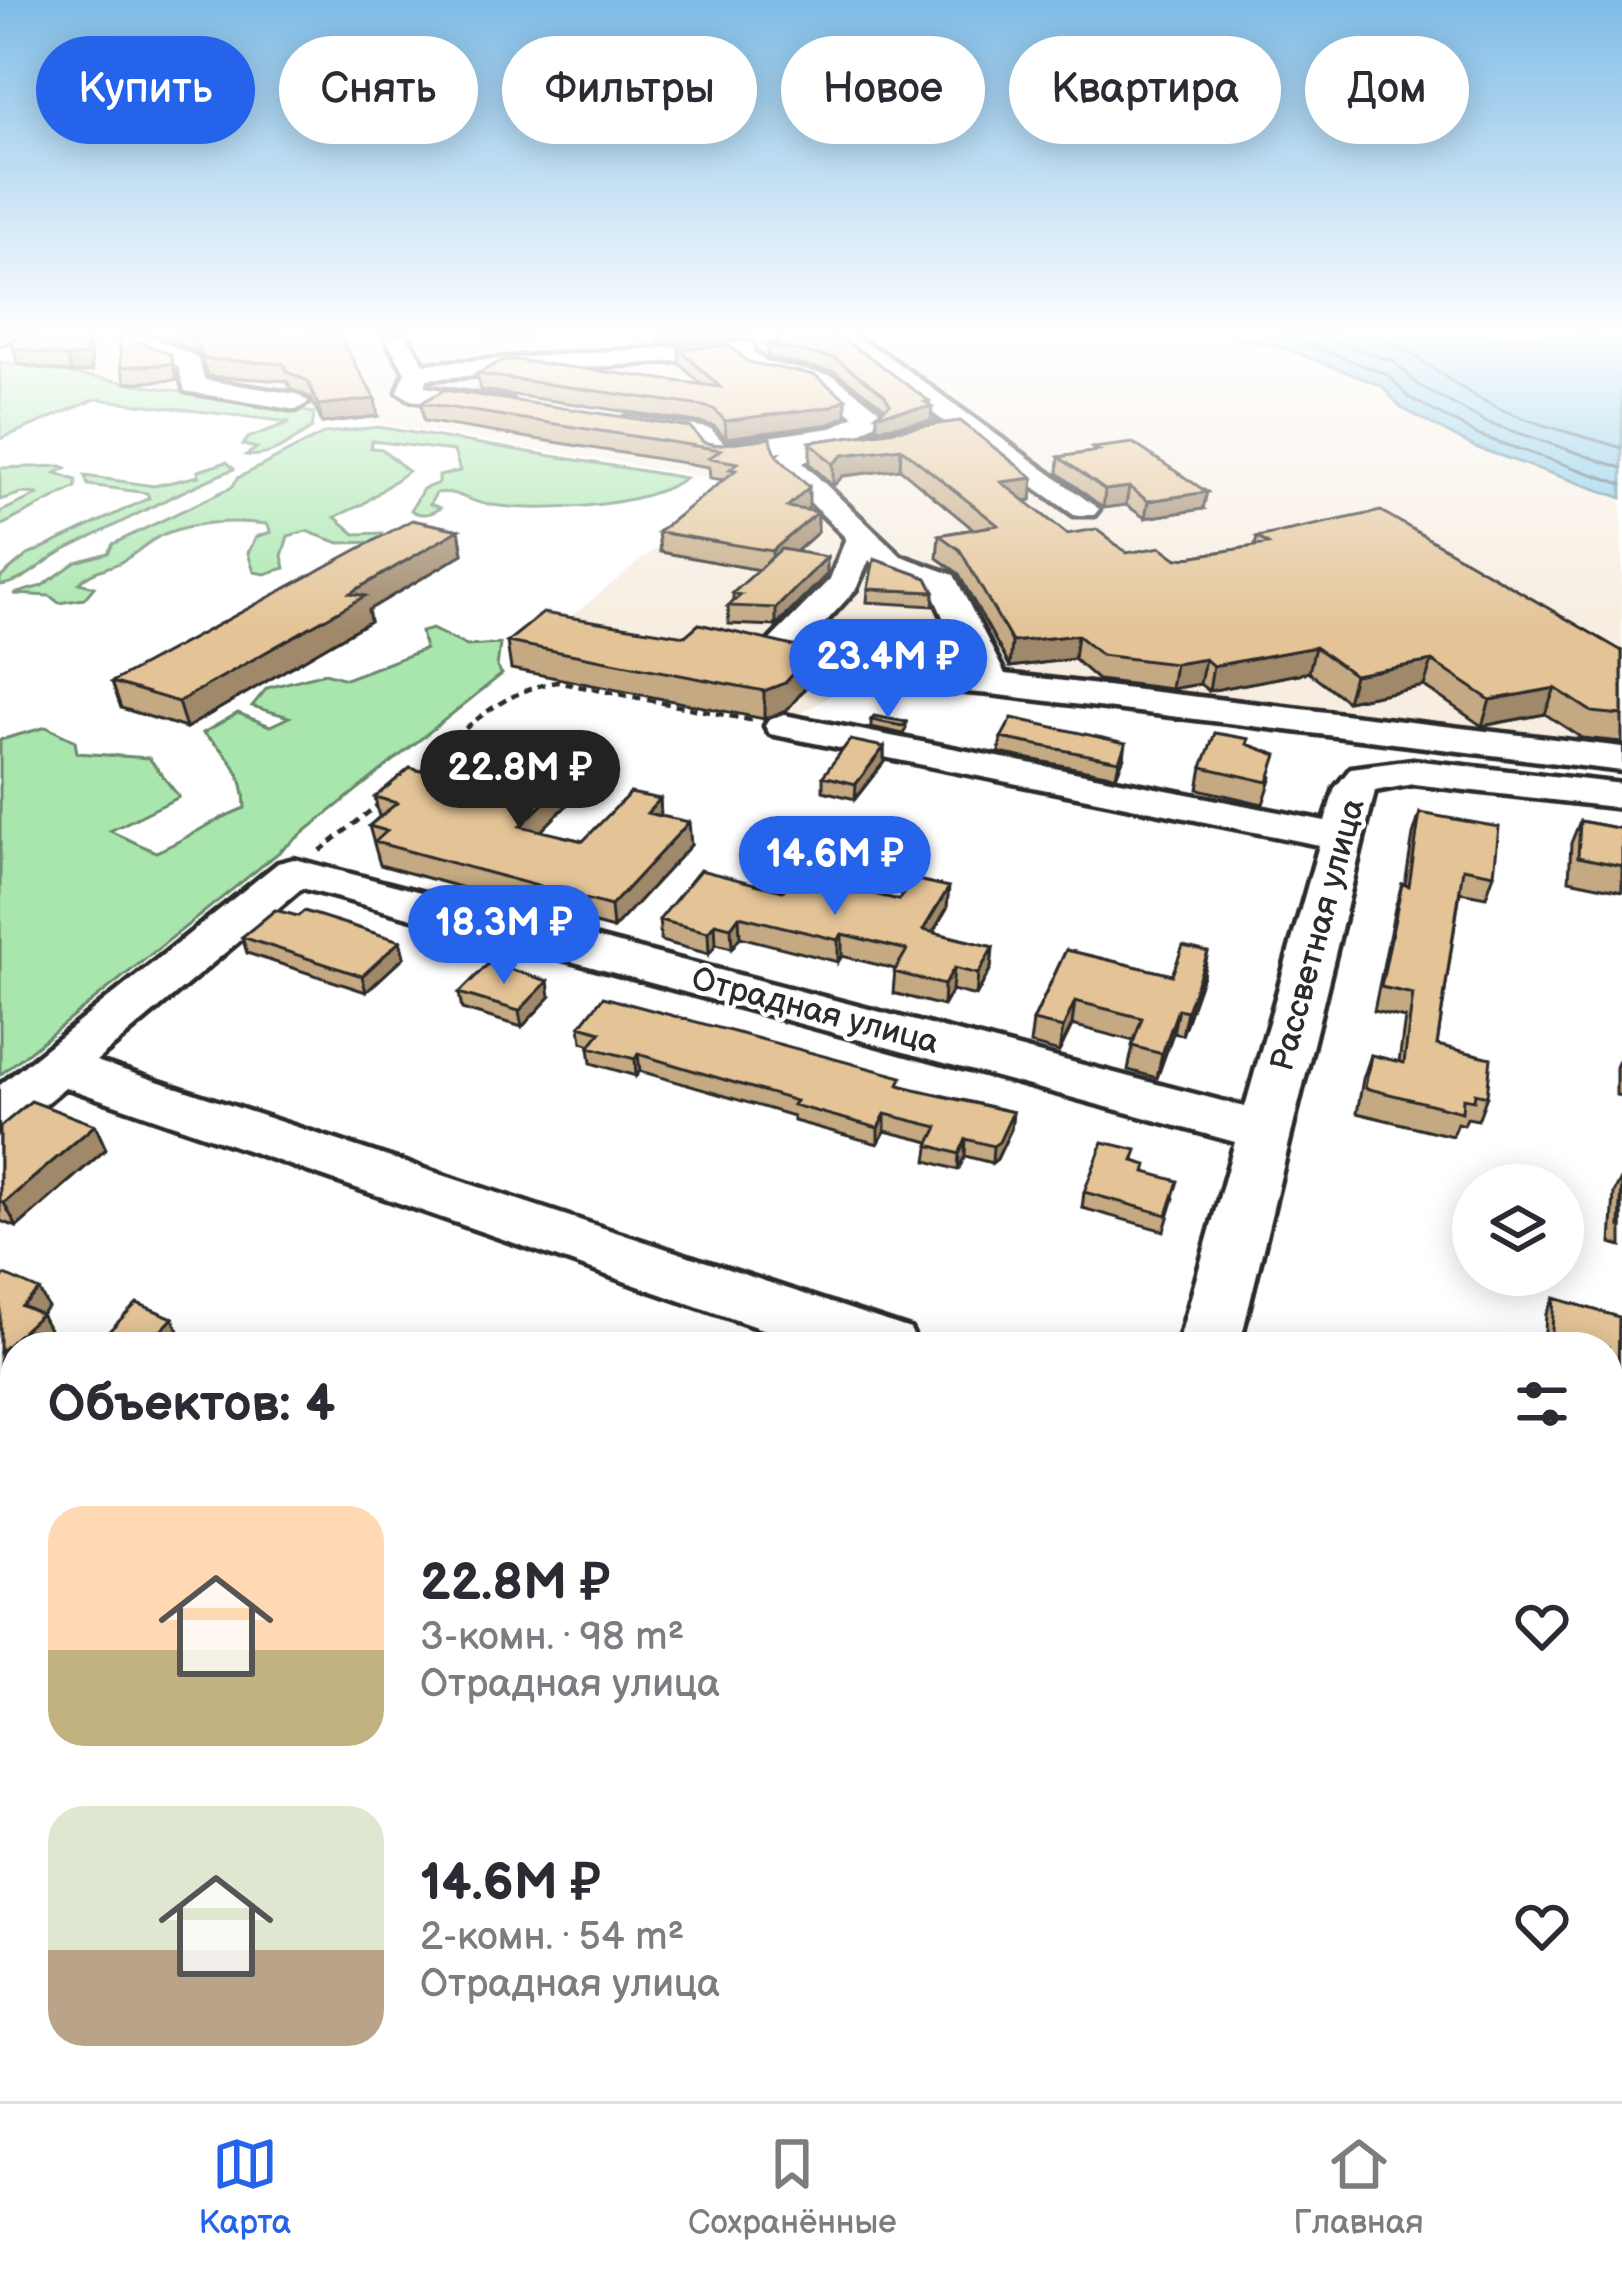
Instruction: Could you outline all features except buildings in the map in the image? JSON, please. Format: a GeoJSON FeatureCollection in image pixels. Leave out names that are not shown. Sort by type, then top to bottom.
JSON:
{"type":"FeatureCollection","features":[{"type":"Feature","properties":{"kind":"street"},"geometry":{"type":"LineString","coordinates":[[695,434],[717,452],[840,434]]}},
{"type":"Feature","properties":{"kind":"street"},"geometry":{"type":"LineString","coordinates":[[924,434],[805,450],[788,460],[890,563],[943,582],[991,682]]}},
{"type":"Feature","properties":{"kind":"street"},"geometry":{"type":"LineString","coordinates":[[978,434],[1084,509]]}},
{"type":"Feature","properties":{"kind":"street"},"geometry":{"type":"LineString","coordinates":[[862,537],[845,582],[776,655],[868,673],[991,682],[1622,759]]}},
{"type":"Feature","properties":{"kind":"street"},"geometry":{"type":"LineString","coordinates":[[784,726],[1342,837]]}},
{"type":"Feature","properties":{"kind":"street","name":"Рассветная улица"},"geometry":{"type":"LineString","coordinates":[[1212,1332],[1355,788],[1365,777],[1381,772],[1622,796]]}},
{"type":"Feature","properties":{"kind":"street"},"geometry":{"type":"LineString","coordinates":[[0,1113],[294,872]]}},
{"type":"Feature","properties":{"kind":"street","name":"Отрадная улица"},"geometry":{"type":"LineString","coordinates":[[294,872],[1265,1131]]}},
{"type":"Feature","properties":{"kind":"street"},"geometry":{"type":"LineString","coordinates":[[57,1066],[844,1332]]}},
{"type":"Feature","properties":{"kind":"path"},"geometry":{"type":"LineString","coordinates":[[404,783],[514,693],[536,683],[557,682],[784,726]]}},
{"type":"Feature","properties":{"kind":"path"},"geometry":{"type":"LineString","coordinates":[[294,872],[386,798]]}},
{"type":"Feature","properties":{"kind":"shaded area"},"geometry":{"type":"Polygon","coordinates":[[[443,434],[1451,434],[1475,447],[1622,498],[1622,751],[881,666],[785,723],[508,668],[737,482],[443,434]]]}},
{"type":"Feature","properties":{"kind":"green space"},"geometry":{"type":"Polygon","coordinates":[[[303,434],[273,452],[255,456],[246,455],[257,448],[243,445],[248,438],[303,434]]]}},
{"type":"Feature","properties":{"kind":"green space"},"geometry":{"type":"Polygon","coordinates":[[[323,434],[420,434],[685,478],[643,496],[557,508],[503,506],[436,493],[430,504],[440,508],[422,514],[411,510],[423,489],[439,483],[439,476],[460,471],[454,451],[372,441],[371,448],[382,449],[408,471],[363,504],[335,517],[355,534],[382,533],[381,542],[339,543],[306,531],[288,536],[282,556],[285,568],[265,574],[254,572],[248,553],[256,537],[271,532],[267,524],[201,524],[162,535],[121,562],[89,575],[79,583],[94,587],[84,599],[59,603],[50,596],[14,594],[42,586],[76,562],[108,553],[113,544],[232,487],[238,478],[323,434]]]}},
{"type":"Feature","properties":{"kind":"green space"},"geometry":{"type":"Polygon","coordinates":[[[227,462],[234,469],[0,585],[0,578],[26,556],[149,498],[147,493],[88,485],[85,476],[154,486],[199,476],[198,471],[227,462]]]}},
{"type":"Feature","properties":{"kind":"green space"},"geometry":{"type":"Polygon","coordinates":[[[0,468],[66,468],[56,473],[76,480],[76,487],[0,526],[0,512],[39,494],[0,500],[0,468]]]}},
{"type":"Feature","properties":{"kind":"green space"},"geometry":{"type":"Polygon","coordinates":[[[432,629],[467,646],[500,644],[497,667],[502,674],[0,1075],[0,740],[46,727],[75,741],[77,753],[149,758],[179,797],[110,831],[156,852],[245,808],[234,766],[203,733],[238,713],[270,726],[289,717],[252,706],[267,688],[325,673],[346,679],[425,649],[421,632],[432,629]]]}},
{"type":"Feature","properties":{"kind":"water"},"geometry":{"type":"Polygon","coordinates":[[[1451,434],[1622,434],[1622,498],[1475,447],[1451,434]]]}}]}
